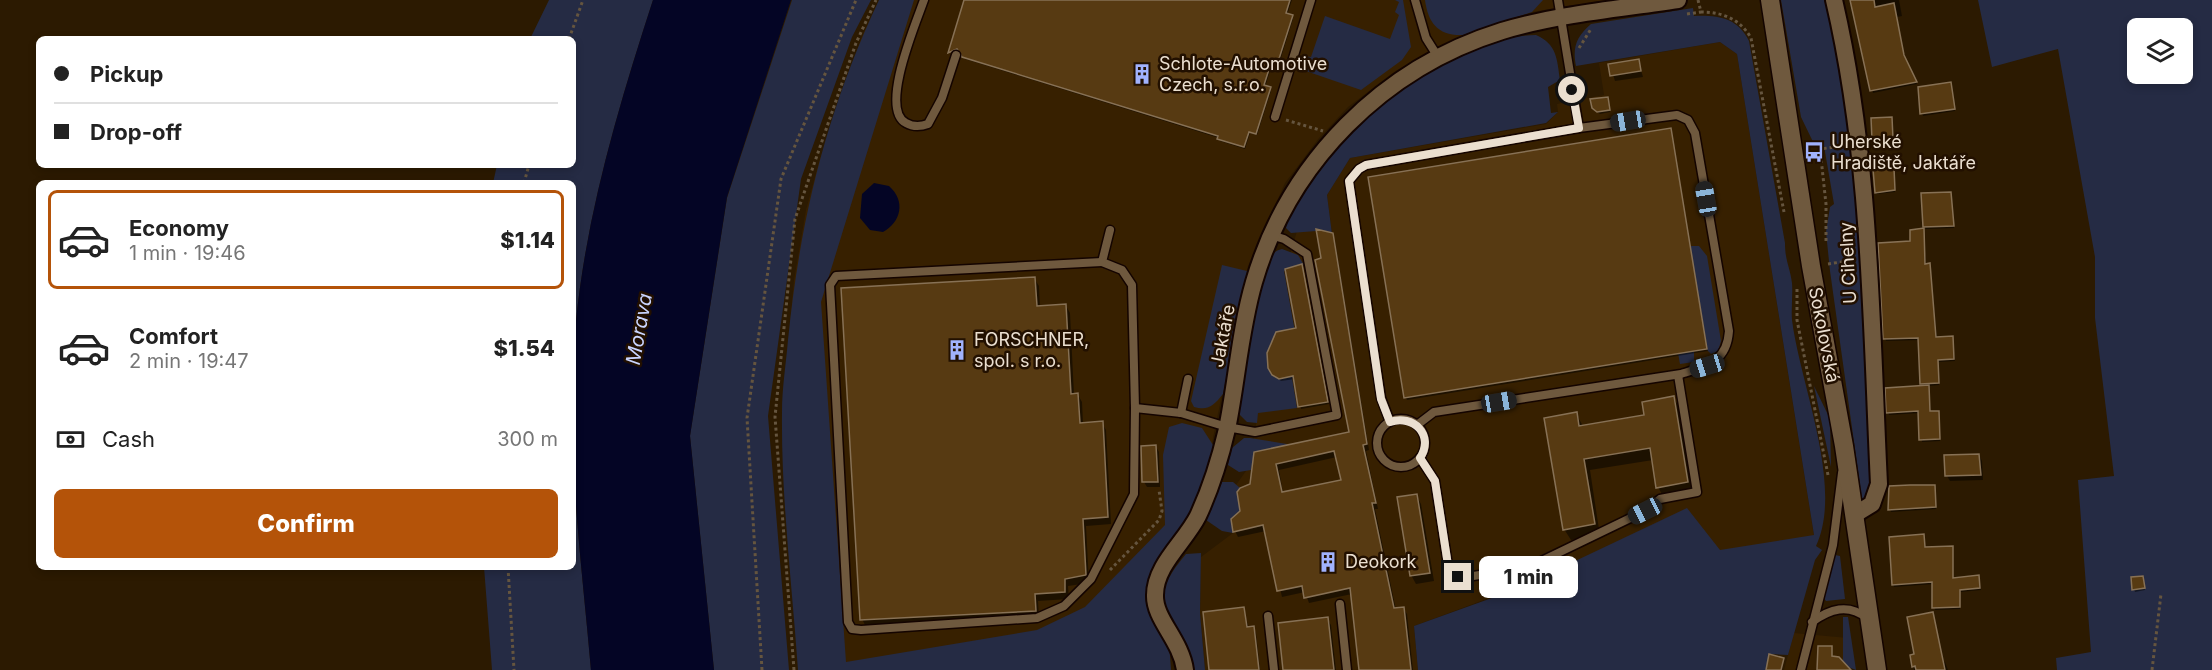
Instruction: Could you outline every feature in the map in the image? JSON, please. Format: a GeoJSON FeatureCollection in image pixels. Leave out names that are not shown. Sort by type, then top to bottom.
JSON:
{"type":"FeatureCollection","features":[{"type":"Feature","properties":{"kind":"main road","name":"Sokolovská"},"geometry":{"type":"LineString","coordinates":[[1770,0],[1818,265],[1877,670]]}},
{"type":"Feature","properties":{"kind":"street","name":"U Cihelny"},"geometry":{"type":"LineString","coordinates":[[1834,0],[1850,68],[1860,144],[1879,484],[1877,495],[1869,508],[1854,515]]}},
{"type":"Feature","properties":{"kind":"street","name":"Jaktáře"},"geometry":{"type":"LineString","coordinates":[[1185,670],[1181,649],[1155,605],[1155,586],[1162,570],[1190,532],[1216,472],[1227,427],[1244,322],[1254,282],[1270,235],[1308,168],[1336,135],[1377,96],[1438,57],[1505,30],[1562,25],[1677,8]]}},
{"type":"Feature","properties":{"kind":"lane"},"geometry":{"type":"LineString","coordinates":[[924,0],[896,92],[895,108],[903,122],[913,126],[928,124],[942,98],[956,55]]}},
{"type":"Feature","properties":{"kind":"lane"},"geometry":{"type":"LineString","coordinates":[[1275,117],[1311,0]]}},
{"type":"Feature","properties":{"kind":"lane"},"geometry":{"type":"LineString","coordinates":[[1415,0],[1426,38],[1438,57]]}},
{"type":"Feature","properties":{"kind":"lane"},"geometry":{"type":"LineString","coordinates":[[1558,0],[1579,128]]}},
{"type":"Feature","properties":{"kind":"lane"},"geometry":{"type":"LineString","coordinates":[[1390,422],[1381,399],[1364,293],[1348,187],[1352,176],[1366,165],[1579,128],[1677,115],[1688,120],[1695,133],[1729,331],[1728,343],[1716,362],[1678,375],[1434,412],[1417,425]]}},
{"type":"Feature","properties":{"kind":"lane"},"geometry":{"type":"LineString","coordinates":[[1102,261],[1110,230]]}},
{"type":"Feature","properties":{"kind":"lane"},"geometry":{"type":"LineString","coordinates":[[1135,408],[1181,413],[1227,427],[1255,432],[1337,415],[1307,254],[1284,238],[1270,235]]}},
{"type":"Feature","properties":{"kind":"lane"},"geometry":{"type":"LineString","coordinates":[[1102,261],[1122,270],[1132,285],[1135,408],[1134,494],[1093,575],[1064,606],[1037,618],[861,630],[852,628],[848,622],[830,285],[836,276],[1102,261]]}},
{"type":"Feature","properties":{"kind":"lane"},"geometry":{"type":"LineString","coordinates":[[1420,458],[1435,481],[1448,565],[1454,576],[1467,577],[1529,567],[1645,511],[1660,499],[1697,492],[1678,375]]}},
{"type":"Feature","properties":{"kind":"lane"},"geometry":{"type":"LineString","coordinates":[[1181,413],[1188,379]]}},
{"type":"Feature","properties":{"kind":"lane"},"geometry":{"type":"LineString","coordinates":[[1406,420],[1417,425],[1424,436],[1425,444],[1420,458],[1414,463],[1400,467],[1392,465],[1381,455],[1378,441],[1380,434],[1390,422],[1406,420]]}},
{"type":"Feature","properties":{"kind":"lane"},"geometry":{"type":"LineString","coordinates":[[1801,670],[1833,545],[1844,446]]}},
{"type":"Feature","properties":{"kind":"lane"},"geometry":{"type":"LineString","coordinates":[[1340,604],[1347,670]]}},
{"type":"Feature","properties":{"kind":"lane"},"geometry":{"type":"LineString","coordinates":[[1812,622],[1836,609],[1851,610],[1870,621]]}},
{"type":"Feature","properties":{"kind":"lane"},"geometry":{"type":"LineString","coordinates":[[1268,616],[1274,670]]}},
{"type":"Feature","properties":{"kind":"path"},"geometry":{"type":"LineString","coordinates":[[570,36],[583,0]]}},
{"type":"Feature","properties":{"kind":"path"},"geometry":{"type":"LineString","coordinates":[[762,670],[747,418],[781,179],[856,0]]}},
{"type":"Feature","properties":{"kind":"path"},"geometry":{"type":"LineString","coordinates":[[794,670],[775,417],[795,219],[856,43],[876,0]]}},
{"type":"Feature","properties":{"kind":"path"},"geometry":{"type":"LineString","coordinates":[[1698,0],[1701,12]]}},
{"type":"Feature","properties":{"kind":"path"},"geometry":{"type":"LineString","coordinates":[[1677,8],[1730,17],[1747,30],[1751,38],[1785,221]]}},
{"type":"Feature","properties":{"kind":"path"},"geometry":{"type":"LineString","coordinates":[[1562,25],[1596,27],[1582,40],[1578,57]]}},
{"type":"Feature","properties":{"kind":"path"},"geometry":{"type":"LineString","coordinates":[[1275,117],[1336,135]]}},
{"type":"Feature","properties":{"kind":"path"},"geometry":{"type":"LineString","coordinates":[[1860,144],[1820,149],[1826,204],[1818,265],[1868,259]]}},
{"type":"Feature","properties":{"kind":"path"},"geometry":{"type":"LineString","coordinates":[[1797,288],[1797,320],[1828,484]]}},
{"type":"Feature","properties":{"kind":"path"},"geometry":{"type":"LineString","coordinates":[[1093,575],[1106,574],[1160,520],[1162,512],[1160,490]]}},
{"type":"Feature","properties":{"kind":"path"},"geometry":{"type":"LineString","coordinates":[[508,570],[514,670]]}},
{"type":"Feature","properties":{"kind":"path"},"geometry":{"type":"LineString","coordinates":[[2151,670],[2161,594]]}},
{"type":"Feature","properties":{"kind":"shaded area"},"geometry":{"type":"Polygon","coordinates":[[[549,0],[653,0],[628,79],[596,199],[576,321],[576,180],[494,180],[496,168],[576,168],[576,36],[531,36],[549,0]]]}},
{"type":"Feature","properties":{"kind":"shaded area"},"geometry":{"type":"Polygon","coordinates":[[[792,0],[871,0],[852,37],[801,179],[768,416],[789,670],[714,670],[690,436],[727,198],[792,0]]]}},
{"type":"Feature","properties":{"kind":"shaded area"},"geometry":{"type":"Polygon","coordinates":[[[879,0],[1606,0],[1532,12],[1493,23],[1463,35],[1397,70],[1348,107],[1319,138],[1285,183],[1248,266],[1210,453],[1176,537],[1154,564],[1147,585],[1148,605],[1159,629],[1171,670],[799,670],[782,411],[794,280],[806,210],[819,162],[862,36],[879,0]]]}},
{"type":"Feature","properties":{"kind":"shaded area"},"geometry":{"type":"Polygon","coordinates":[[[879,0],[914,0],[821,302],[846,662],[1037,630],[1085,607],[1165,525],[1163,455],[1169,427],[1182,423],[1202,428],[1213,445],[1212,457],[1189,517],[1154,564],[1147,585],[1148,605],[1152,618],[1169,642],[1171,670],[798,670],[782,444],[783,394],[793,295],[808,208],[831,124],[861,41],[879,0]]]}},
{"type":"Feature","properties":{"kind":"shaded area"},"geometry":{"type":"Polygon","coordinates":[[[1395,0],[1403,0],[1411,47],[1402,60],[1361,90],[1300,69],[1304,56],[1311,57],[1325,16],[1390,39],[1399,15],[1395,12],[1399,2],[1395,0]]]}},
{"type":"Feature","properties":{"kind":"shaded area"},"geometry":{"type":"Polygon","coordinates":[[[1425,0],[1543,0],[1532,12],[1463,35],[1454,35],[1436,26],[1426,8],[1425,0]]]}},
{"type":"Feature","properties":{"kind":"shaded area"},"geometry":{"type":"Polygon","coordinates":[[[1781,0],[1826,0],[1841,71],[1857,191],[1875,491],[1867,500],[1862,499],[1830,271],[1826,232],[1830,207],[1834,204],[1824,146],[1815,146],[1801,117],[1781,0]]]}},
{"type":"Feature","properties":{"kind":"shaded area"},"geometry":{"type":"Polygon","coordinates":[[[1978,0],[2212,0],[2212,670],[2057,670],[2056,658],[2091,652],[2078,480],[2114,476],[2095,318],[2095,257],[2058,49],[1992,67],[1978,0]]]}},
{"type":"Feature","properties":{"kind":"shaded area"},"geometry":{"type":"Polygon","coordinates":[[[1693,8],[1694,16],[1719,17],[1733,23],[1739,27],[1749,41],[1792,283],[1792,320],[1796,346],[1818,434],[1823,465],[1825,494],[1823,522],[1816,546],[1822,550],[1815,560],[1788,655],[1770,654],[1768,670],[1418,670],[1414,626],[1514,590],[1687,508],[1720,550],[1814,535],[1737,54],[1720,42],[1576,66],[1577,42],[1591,24],[1693,8]]]}},
{"type":"Feature","properties":{"kind":"shaded area"},"geometry":{"type":"Polygon","coordinates":[[[1536,35],[1548,43],[1555,53],[1560,80],[1548,87],[1551,113],[1558,112],[1546,123],[1350,158],[1327,195],[1332,234],[1316,231],[1291,233],[1286,228],[1295,207],[1327,162],[1377,110],[1438,66],[1471,50],[1504,39],[1536,35]]]}},
{"type":"Feature","properties":{"kind":"shaded area"},"geometry":{"type":"Polygon","coordinates":[[[1720,42],[1737,54],[1814,536],[1535,581],[1414,626],[1418,670],[1205,670],[1200,613],[1201,557],[1233,533],[1236,485],[1246,471],[1254,438],[1273,313],[1297,231],[1312,230],[1332,234],[1327,195],[1350,158],[1546,124],[1558,112],[1557,104],[1604,95],[1599,63],[1720,42]]]}},
{"type":"Feature","properties":{"kind":"shaded area"},"geometry":{"type":"Polygon","coordinates":[[[1688,246],[1699,246],[1707,256],[1721,341],[1718,351],[1711,354],[1705,348],[1688,246]]]}},
{"type":"Feature","properties":{"kind":"shaded area"},"geometry":{"type":"Polygon","coordinates":[[[1282,249],[1298,255],[1304,265],[1284,271],[1303,376],[1292,378],[1297,408],[1258,413],[1257,423],[1247,422],[1239,414],[1259,290],[1271,257],[1282,249]]]}},
{"type":"Feature","properties":{"kind":"shaded area"},"geometry":{"type":"Polygon","coordinates":[[[1222,265],[1247,271],[1223,394],[1211,406],[1199,408],[1194,407],[1191,401],[1222,265]]]}},
{"type":"Feature","properties":{"kind":"shaded area"},"geometry":{"type":"Polygon","coordinates":[[[1694,351],[1694,362],[1680,364],[1678,353],[1694,351]]]}},
{"type":"Feature","properties":{"kind":"shaded area"},"geometry":{"type":"Polygon","coordinates":[[[1814,386],[1830,419],[1831,467],[1814,386]]]}},
{"type":"Feature","properties":{"kind":"shaded area"},"geometry":{"type":"Polygon","coordinates":[[[1244,438],[1293,445],[1254,454],[1251,470],[1239,472],[1228,465],[1232,448],[1244,438]]]}},
{"type":"Feature","properties":{"kind":"shaded area"},"geometry":{"type":"Polygon","coordinates":[[[1222,482],[1233,482],[1240,488],[1240,516],[1233,533],[1222,531],[1206,520],[1222,482]]]}},
{"type":"Feature","properties":{"kind":"shaded area"},"geometry":{"type":"Polygon","coordinates":[[[576,507],[591,670],[492,670],[484,570],[576,570],[576,507]]]}},
{"type":"Feature","properties":{"kind":"shaded area"},"geometry":{"type":"Polygon","coordinates":[[[1201,553],[1200,613],[1205,670],[1192,670],[1188,647],[1168,614],[1164,597],[1171,574],[1186,554],[1201,553]]]}},
{"type":"Feature","properties":{"kind":"shaded area"},"geometry":{"type":"Polygon","coordinates":[[[1835,555],[1840,556],[1845,599],[1826,601],[1823,597],[1835,555]]]}},
{"type":"Feature","properties":{"kind":"shaded area"},"geometry":{"type":"Polygon","coordinates":[[[1843,617],[1848,617],[1856,670],[1843,665],[1843,617]]]}},
{"type":"Feature","properties":{"kind":"shaded area"},"geometry":{"type":"Polygon","coordinates":[[[1794,633],[1848,638],[1850,670],[1784,670],[1794,633]]]}},
{"type":"Feature","properties":{"kind":"water","name":"Morava"},"geometry":{"type":"Polygon","coordinates":[[[653,0],[791,0],[727,197],[690,436],[714,670],[591,670],[576,507],[576,321],[596,199],[628,79],[653,0]]]}},
{"type":"Feature","properties":{"kind":"water"},"geometry":{"type":"Polygon","coordinates":[[[874,183],[889,186],[898,198],[897,217],[894,223],[883,232],[870,230],[860,218],[862,194],[874,183]]]}},
{"type":"Feature","properties":{"kind":"building","name":"Schlote-Automotive Czech, s.r.o."},"geometry":{"type":"Polygon","coordinates":[[[964,0],[1290,0],[1286,13],[1293,15],[1278,62],[1272,60],[1264,85],[1271,87],[1256,134],[1249,132],[1244,147],[1217,139],[1218,136],[962,57],[957,49],[948,53],[964,0]]]}},
{"type":"Feature","properties":{"kind":"building"},"geometry":{"type":"Polygon","coordinates":[[[1850,0],[1874,0],[1875,7],[1894,3],[1904,55],[1917,82],[1870,91],[1850,0]]]}},
{"type":"Feature","properties":{"kind":"building"},"geometry":{"type":"Polygon","coordinates":[[[1639,59],[1641,71],[1610,76],[1608,64],[1639,59]]]}},
{"type":"Feature","properties":{"kind":"building"},"geometry":{"type":"Polygon","coordinates":[[[1951,82],[1955,109],[1920,114],[1918,87],[1951,82]]]}},
{"type":"Feature","properties":{"kind":"building"},"geometry":{"type":"Polygon","coordinates":[[[1608,97],[1610,110],[1597,112],[1592,108],[1590,99],[1608,97]]]}},
{"type":"Feature","properties":{"kind":"building"},"geometry":{"type":"Polygon","coordinates":[[[1892,117],[1893,139],[1887,148],[1878,139],[1872,140],[1871,118],[1892,117]]]}},
{"type":"Feature","properties":{"kind":"building"},"geometry":{"type":"Polygon","coordinates":[[[1671,128],[1707,349],[1404,398],[1368,177],[1671,128]]]}},
{"type":"Feature","properties":{"kind":"building"},"geometry":{"type":"Polygon","coordinates":[[[1894,168],[1895,190],[1875,193],[1873,169],[1894,168]]]}},
{"type":"Feature","properties":{"kind":"building"},"geometry":{"type":"Polygon","coordinates":[[[1951,192],[1954,226],[1923,227],[1921,193],[1951,192]]]}},
{"type":"Feature","properties":{"kind":"building"},"geometry":{"type":"Polygon","coordinates":[[[1924,228],[1925,264],[1930,263],[1936,337],[1953,336],[1954,359],[1938,360],[1939,383],[1920,384],[1918,338],[1883,339],[1878,243],[1910,241],[1910,230],[1924,228]]]}},
{"type":"Feature","properties":{"kind":"building"},"geometry":{"type":"Polygon","coordinates":[[[1316,229],[1333,233],[1367,444],[1363,445],[1376,503],[1372,503],[1394,608],[1404,607],[1411,670],[1359,670],[1350,588],[1304,598],[1302,586],[1277,591],[1263,525],[1233,532],[1231,519],[1240,511],[1237,492],[1240,488],[1250,484],[1254,452],[1349,432],[1315,260],[1321,258],[1316,229]],[[1334,451],[1276,464],[1282,492],[1341,480],[1334,451]]]}},
{"type":"Feature","properties":{"kind":"building"},"geometry":{"type":"Polygon","coordinates":[[[1302,264],[1328,402],[1298,407],[1293,376],[1279,379],[1272,375],[1268,368],[1267,353],[1276,332],[1296,328],[1285,269],[1302,264]]]}},
{"type":"Feature","properties":{"kind":"building","name":"FORSCHNER, spol. s r.o."},"geometry":{"type":"Polygon","coordinates":[[[1035,277],[1037,306],[1066,304],[1071,394],[1078,393],[1080,423],[1103,421],[1108,517],[1083,519],[1086,575],[1065,579],[1065,592],[1035,594],[1036,611],[860,620],[841,288],[1035,277]]]}},
{"type":"Feature","properties":{"kind":"building"},"geometry":{"type":"Polygon","coordinates":[[[1929,385],[1930,411],[1939,411],[1940,439],[1919,440],[1918,411],[1886,413],[1885,388],[1929,385]]]}},
{"type":"Feature","properties":{"kind":"building"},"geometry":{"type":"Polygon","coordinates":[[[1674,396],[1688,482],[1656,488],[1650,448],[1584,459],[1595,524],[1563,530],[1544,418],[1577,412],[1579,426],[1644,415],[1642,402],[1674,396]]]}},
{"type":"Feature","properties":{"kind":"building"},"geometry":{"type":"Polygon","coordinates":[[[1156,445],[1158,482],[1142,482],[1141,446],[1156,445]]]}},
{"type":"Feature","properties":{"kind":"building"},"geometry":{"type":"Polygon","coordinates":[[[1979,454],[1981,475],[1945,476],[1944,455],[1979,454]]]}},
{"type":"Feature","properties":{"kind":"building"},"geometry":{"type":"Polygon","coordinates":[[[1935,485],[1936,507],[1888,510],[1889,486],[1935,485]]]}},
{"type":"Feature","properties":{"kind":"building"},"geometry":{"type":"Polygon","coordinates":[[[1417,494],[1430,573],[1410,576],[1397,497],[1417,494]]]}},
{"type":"Feature","properties":{"kind":"building"},"geometry":{"type":"Polygon","coordinates":[[[1924,534],[1925,547],[1953,546],[1953,578],[1979,575],[1980,588],[1960,590],[1960,607],[1932,608],[1932,582],[1892,585],[1889,537],[1924,534]]]}},
{"type":"Feature","properties":{"kind":"building"},"geometry":{"type":"Polygon","coordinates":[[[2143,576],[2145,588],[2132,590],[2131,577],[2143,576]]]}},
{"type":"Feature","properties":{"kind":"building"},"geometry":{"type":"Polygon","coordinates":[[[1244,607],[1247,627],[1254,626],[1259,670],[1209,670],[1203,612],[1244,607]]]}},
{"type":"Feature","properties":{"kind":"building"},"geometry":{"type":"Polygon","coordinates":[[[1933,612],[1945,670],[1916,670],[1915,666],[1912,667],[1910,655],[1914,654],[1907,617],[1933,612]]]}},
{"type":"Feature","properties":{"kind":"building"},"geometry":{"type":"Polygon","coordinates":[[[1328,617],[1334,670],[1283,670],[1278,623],[1328,617]]]}},
{"type":"Feature","properties":{"kind":"building"},"geometry":{"type":"Polygon","coordinates":[[[1818,646],[1832,646],[1832,656],[1839,657],[1851,670],[1817,670],[1818,646]]]}},
{"type":"Feature","properties":{"kind":"building"},"geometry":{"type":"Polygon","coordinates":[[[1769,654],[1784,658],[1781,670],[1766,670],[1769,654]]]}},
{"type":"Feature","properties":{"kind":"place","name":"Schlote-Automotive Czech, s.r.o."},"geometry":{"type":"Point","coordinates":[1142,74]}},
{"type":"Feature","properties":{"kind":"place","name":"Uherské Hradiště, Jaktáře"},"geometry":{"type":"Point","coordinates":[1814,152]}},
{"type":"Feature","properties":{"kind":"place","name":"FORSCHNER, spol. s r.o."},"geometry":{"type":"Point","coordinates":[957,350]}},
{"type":"Feature","properties":{"kind":"place","name":"Deokork"},"geometry":{"type":"Point","coordinates":[1328,562]}},
{"type":"Feature","properties":{"kind":"route"},"geometry":{"type":"LineString","coordinates":[[1458,577],[1454,576],[1448,565],[1435,481],[1420,458],[1425,444],[1424,436],[1414,423],[1406,420],[1390,422],[1381,399],[1348,187],[1349,181],[1359,169],[1366,165],[1579,128],[1572,90]]}}]}
